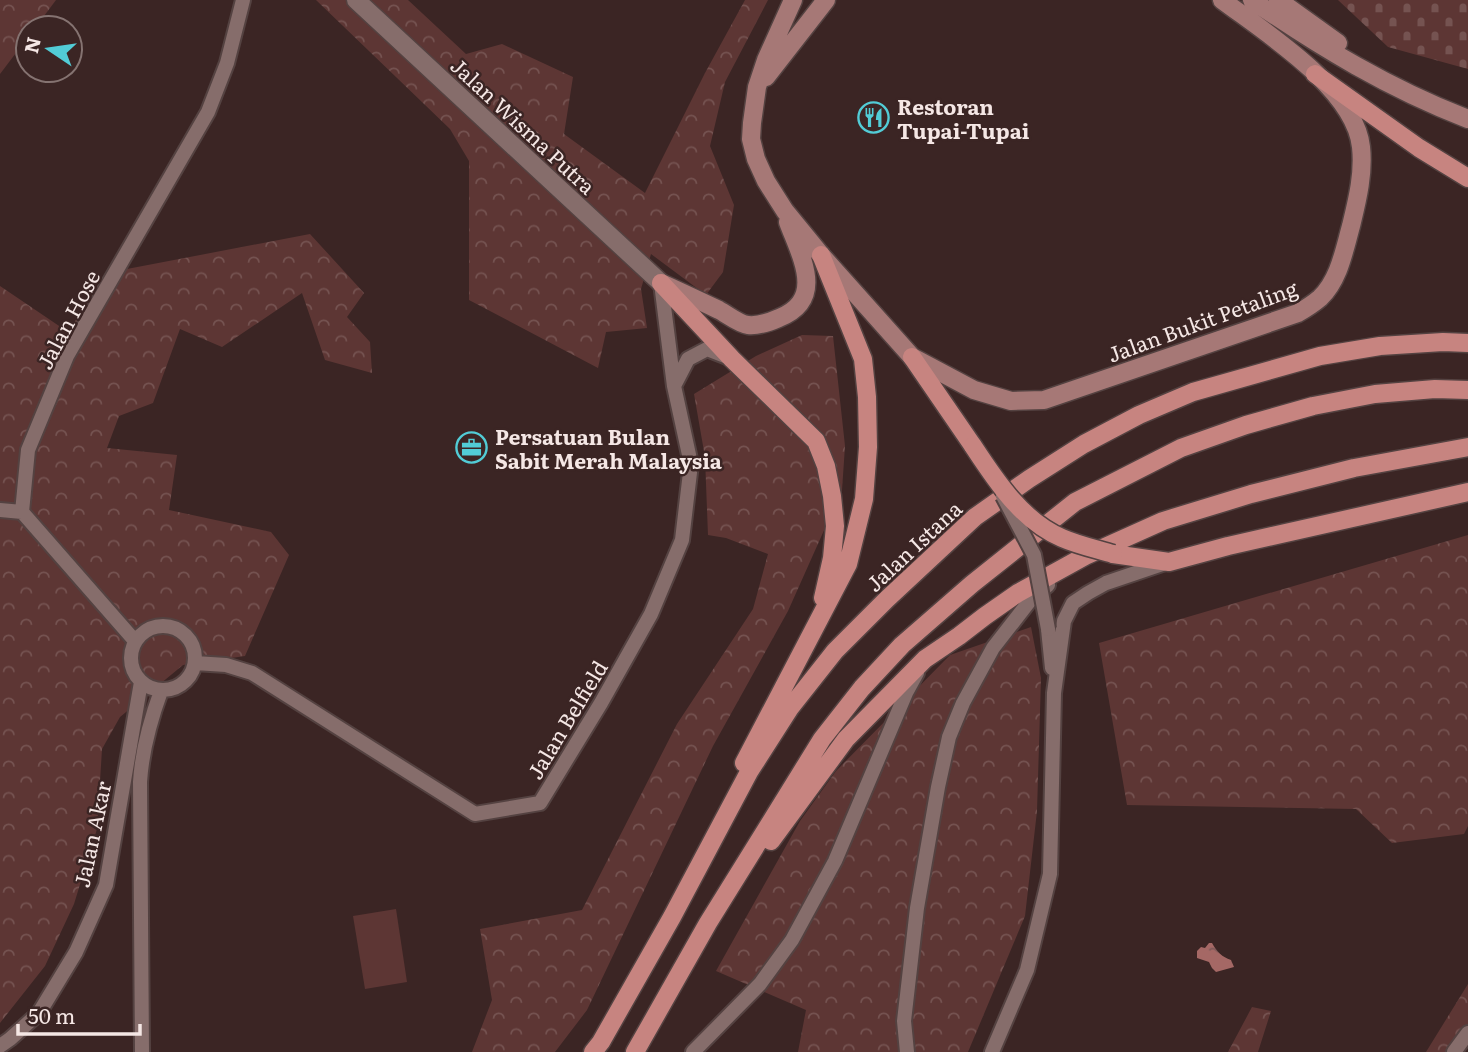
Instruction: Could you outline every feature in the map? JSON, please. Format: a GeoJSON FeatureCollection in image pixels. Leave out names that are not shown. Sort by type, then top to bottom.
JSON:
{"type":"FeatureCollection","features":[{"type":"Feature","properties":{"kind":"main road"},"geometry":{"type":"LineString","coordinates":[[661,283],[747,325],[768,323],[784,317],[803,301],[807,291],[804,266],[785,211],[766,181],[751,139],[757,88],[793,0]]}},
{"type":"Feature","properties":{"kind":"main road"},"geometry":{"type":"LineString","coordinates":[[776,37],[804,0]]}},
{"type":"Feature","properties":{"kind":"main road"},"geometry":{"type":"LineString","coordinates":[[757,88],[826,0]]}},
{"type":"Feature","properties":{"kind":"main road","name":"Jalan Bukit Petaling"},"geometry":{"type":"LineString","coordinates":[[785,211],[912,356],[974,390],[1011,401],[1044,400],[1298,313],[1320,298],[1336,276],[1345,249],[1362,173],[1361,145],[1356,128],[1342,101],[1292,52],[1222,0]]}},
{"type":"Feature","properties":{"kind":"main road"},"geometry":{"type":"LineString","coordinates":[[1237,0],[1292,52]]}},
{"type":"Feature","properties":{"kind":"main road"},"geometry":{"type":"LineString","coordinates":[[1252,0],[1353,66],[1468,119]]}},
{"type":"Feature","properties":{"kind":"main road"},"geometry":{"type":"LineString","coordinates":[[1278,0],[1422,100]]}},
{"type":"Feature","properties":{"kind":"main road"},"geometry":{"type":"LineString","coordinates":[[1315,74],[1419,148],[1468,178]]}},
{"type":"Feature","properties":{"kind":"main road"},"geometry":{"type":"LineString","coordinates":[[704,856],[749,750],[848,564],[864,499],[868,447],[863,359],[821,255]]}},
{"type":"Feature","properties":{"kind":"main road"},"geometry":{"type":"LineString","coordinates":[[661,283],[732,359],[816,441],[826,466],[835,526],[832,558],[817,622]]}},
{"type":"Feature","properties":{"kind":"main road","name":"Jalan Istana"},"geometry":{"type":"LineString","coordinates":[[593,1052],[672,917],[749,772],[790,708],[835,651],[975,517],[1084,443],[1193,391],[1320,356],[1380,346],[1468,343]]}},
{"type":"Feature","properties":{"kind":"main road"},"geometry":{"type":"LineString","coordinates":[[912,356],[994,479],[1030,519],[1061,538],[1113,554],[1170,562],[1228,546],[1466,494]]}},
{"type":"Feature","properties":{"kind":"main road"},"geometry":{"type":"LineString","coordinates":[[635,1052],[708,923],[822,739],[862,688],[902,645],[972,584],[1075,502],[1181,448],[1302,409],[1375,394],[1435,389],[1468,390]]}},
{"type":"Feature","properties":{"kind":"main road"},"geometry":{"type":"LineString","coordinates":[[708,923],[846,739],[925,659],[1018,593],[1085,556],[1163,521],[1251,494],[1353,468],[1468,447]]}},
{"type":"Feature","properties":{"kind":"street","name":"Jalan Hose"},"geometry":{"type":"LineString","coordinates":[[22,512],[28,450],[67,356],[208,112],[228,63],[243,0]]}},
{"type":"Feature","properties":{"kind":"street","name":"Jalan Wisma Putra"},"geometry":{"type":"LineString","coordinates":[[356,0],[661,283]]}},
{"type":"Feature","properties":{"kind":"street","name":"Jalan Belfield"},"geometry":{"type":"LineString","coordinates":[[195,663],[226,665],[252,673],[475,814],[540,803],[652,614],[682,540],[691,464],[674,386],[661,283]]}},
{"type":"Feature","properties":{"kind":"street"},"geometry":{"type":"LineString","coordinates":[[674,386],[688,359],[707,349],[732,359]]}},
{"type":"Feature","properties":{"kind":"street"},"geometry":{"type":"LineString","coordinates":[[992,1052],[1027,970],[1050,874],[1054,693],[1048,629],[1034,555],[994,479]]}},
{"type":"Feature","properties":{"kind":"street"},"geometry":{"type":"LineString","coordinates":[[0,510],[22,512],[135,641]]}},
{"type":"Feature","properties":{"kind":"street"},"geometry":{"type":"LineString","coordinates":[[907,1052],[904,1021],[917,908],[949,737],[963,703],[993,648],[1032,598],[1085,556]]}},
{"type":"Feature","properties":{"kind":"street"},"geometry":{"type":"LineString","coordinates":[[1054,693],[1064,621],[1073,603],[1106,583],[1170,562]]}},
{"type":"Feature","properties":{"kind":"street"},"geometry":{"type":"LineString","coordinates":[[163,625],[184,632],[195,652],[195,663],[187,680],[171,690],[162,691],[152,689],[141,682],[132,670],[130,660],[135,641],[142,632],[152,627],[163,625]]}},
{"type":"Feature","properties":{"kind":"street"},"geometry":{"type":"LineString","coordinates":[[693,1052],[760,984],[792,940],[835,861],[906,693],[925,659]]}},
{"type":"Feature","properties":{"kind":"street","name":"Jalan Akar"},"geometry":{"type":"LineString","coordinates":[[0,1046],[39,1013],[76,952],[106,885],[141,682]]}},
{"type":"Feature","properties":{"kind":"street"},"geometry":{"type":"LineString","coordinates":[[142,1052],[140,782],[148,730],[162,691]]}},
{"type":"Feature","properties":{"kind":"street"},"geometry":{"type":"LineString","coordinates":[[1454,1052],[1468,1033]]}},
{"type":"Feature","properties":{"kind":"green space"},"geometry":{"type":"Polygon","coordinates":[[[0,0],[56,0],[46,14],[14,14],[14,56],[0,74],[0,0]]]}},
{"type":"Feature","properties":{"kind":"green space"},"geometry":{"type":"Polygon","coordinates":[[[316,0],[408,0],[466,54],[502,44],[573,77],[564,134],[645,193],[745,0],[768,0],[725,82],[710,146],[734,205],[723,272],[706,295],[651,254],[641,289],[647,328],[606,332],[598,368],[469,300],[469,161],[450,129],[316,0]]]}},
{"type":"Feature","properties":{"kind":"green space"},"geometry":{"type":"Polygon","coordinates":[[[1338,0],[1468,0],[1468,69],[1388,47],[1338,0]]]}},
{"type":"Feature","properties":{"kind":"green space"},"geometry":{"type":"Polygon","coordinates":[[[310,234],[364,293],[347,317],[370,342],[372,373],[325,360],[302,293],[222,347],[180,329],[153,403],[119,416],[107,448],[177,455],[169,510],[271,532],[289,555],[245,656],[183,665],[120,717],[102,749],[97,829],[74,904],[45,966],[0,1023],[0,286],[68,332],[106,273],[310,234]]]}},
{"type":"Feature","properties":{"kind":"green space"},"geometry":{"type":"Polygon","coordinates":[[[802,335],[833,336],[845,446],[842,490],[788,611],[713,746],[587,1010],[555,1052],[472,1052],[492,1000],[480,929],[582,910],[677,724],[753,609],[768,554],[726,538],[708,535],[705,457],[694,394],[756,356],[802,335]]]}},
{"type":"Feature","properties":{"kind":"green space"},"geometry":{"type":"Polygon","coordinates":[[[1468,535],[1468,826],[1464,834],[1392,843],[1356,809],[1127,805],[1099,643],[1468,535]]]}},
{"type":"Feature","properties":{"kind":"green space"},"geometry":{"type":"Polygon","coordinates":[[[1031,627],[1041,678],[1037,811],[1025,916],[968,1052],[798,1052],[806,1010],[716,971],[800,821],[836,771],[950,655],[1031,627]]]}},
{"type":"Feature","properties":{"kind":"green space"},"geometry":{"type":"Polygon","coordinates":[[[396,909],[407,982],[365,989],[353,916],[396,909]]]}},
{"type":"Feature","properties":{"kind":"green space"},"geometry":{"type":"Polygon","coordinates":[[[1468,984],[1468,1030],[1452,1052],[1426,1052],[1468,984]]]}},
{"type":"Feature","properties":{"kind":"green space"},"geometry":{"type":"Polygon","coordinates":[[[1252,1007],[1271,1011],[1258,1052],[1228,1052],[1252,1007]]]}},
{"type":"Feature","properties":{"kind":"water"},"geometry":{"type":"Polygon","coordinates":[[[1212,943],[1222,956],[1231,960],[1234,967],[1216,972],[1209,962],[1197,958],[1197,951],[1212,943]]]}},
{"type":"Feature","properties":{"kind":"place","name":"Restoran Tupai-Tupai"},"geometry":{"type":"Point","coordinates":[874,117]}},
{"type":"Feature","properties":{"kind":"place","name":"Persatuan Bulan Sabit Merah Malaysia"},"geometry":{"type":"Point","coordinates":[472,447]}}]}
